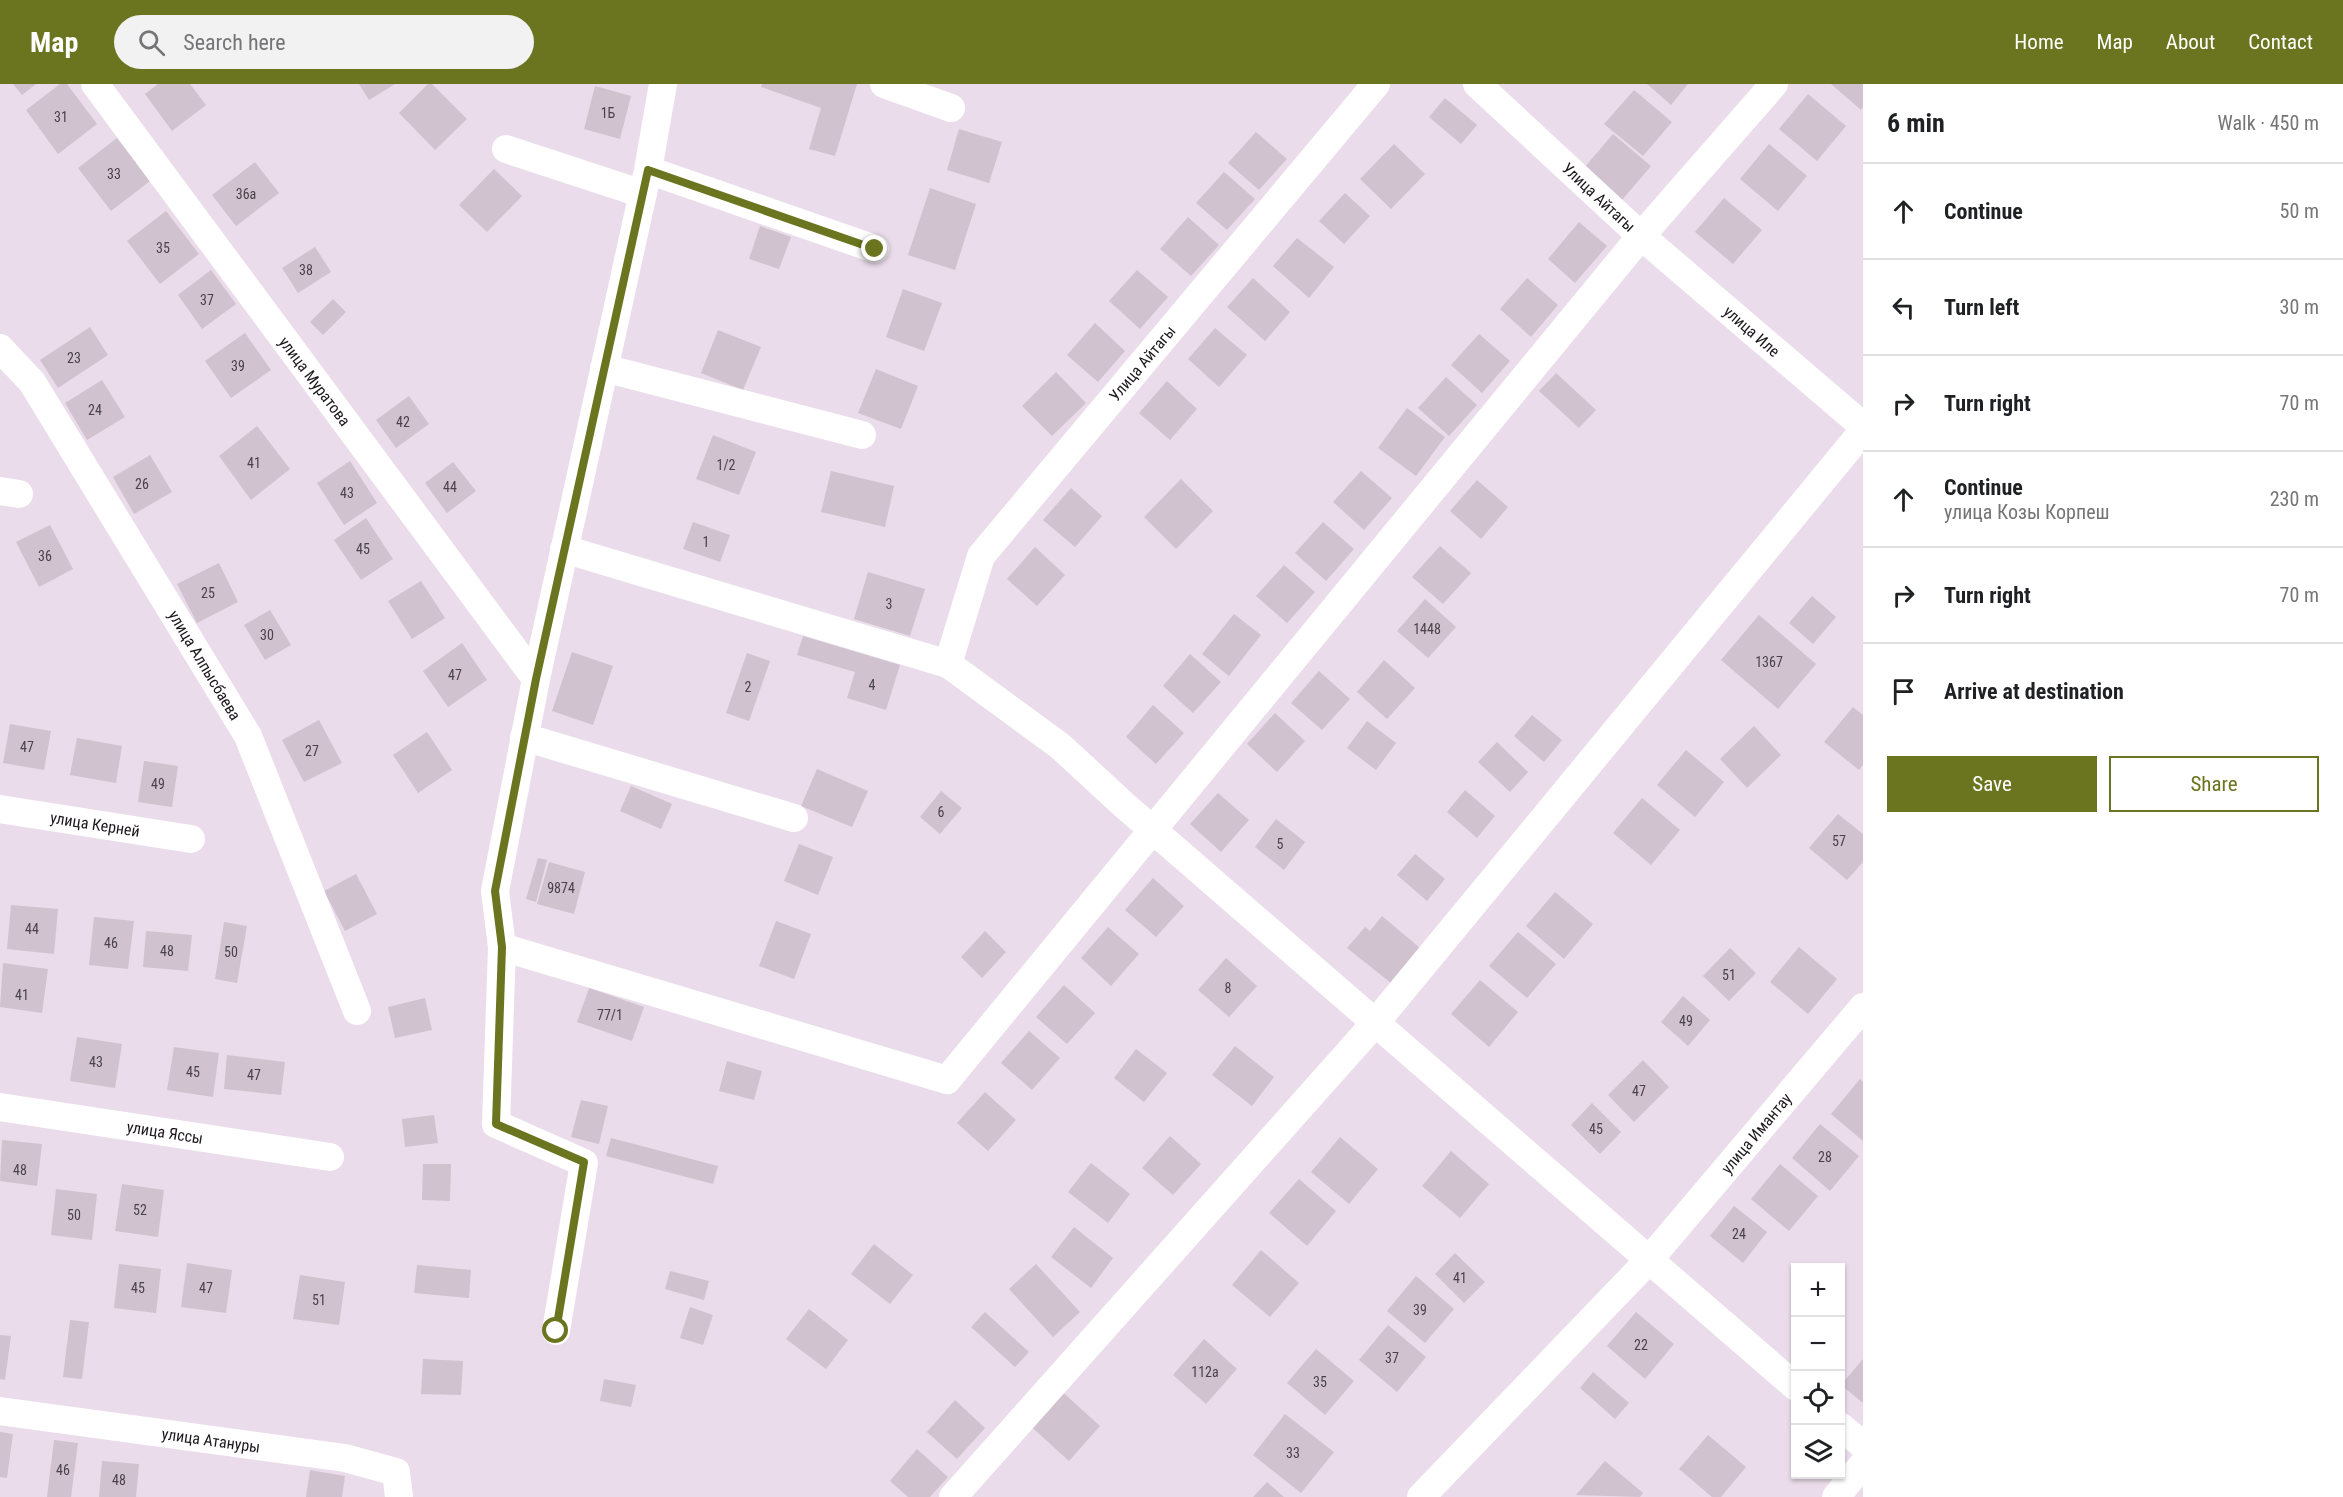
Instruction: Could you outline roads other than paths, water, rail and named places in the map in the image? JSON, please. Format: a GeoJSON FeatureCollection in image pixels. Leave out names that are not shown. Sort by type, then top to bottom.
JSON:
{"type":"FeatureCollection","features":[{"type":"Feature","properties":{"kind":"street","name":"улица Муратова"},"geometry":{"type":"LineString","coordinates":[[95,84],[536,679]]}},
{"type":"Feature","properties":{"kind":"street"},"geometry":{"type":"LineString","coordinates":[[556,1331],[584,1162],[496,1124],[502,947],[495,891],[536,679],[645,182],[663,84]]}},
{"type":"Feature","properties":{"kind":"street"},"geometry":{"type":"LineString","coordinates":[[884,84],[951,108]]}},
{"type":"Feature","properties":{"kind":"street","name":"Улица Айтагы"},"geometry":{"type":"LineString","coordinates":[[948,664],[981,556],[1376,84]]}},
{"type":"Feature","properties":{"kind":"street","name":"Улица Айтагы"},"geometry":{"type":"LineString","coordinates":[[1477,84],[1641,236]]}},
{"type":"Feature","properties":{"kind":"street"},"geometry":{"type":"LineString","coordinates":[[502,947],[947,1080],[1641,236],[1774,84]]}},
{"type":"Feature","properties":{"kind":"street"},"geometry":{"type":"LineString","coordinates":[[506,149],[645,182],[875,249]]}},
{"type":"Feature","properties":{"kind":"street","name":"улица Иле"},"geometry":{"type":"LineString","coordinates":[[1641,236],[1863,429]]}},
{"type":"Feature","properties":{"kind":"street","name":"улица Алпысбаева"},"geometry":{"type":"LineString","coordinates":[[0,348],[33,382],[248,736],[357,1011]]}},
{"type":"Feature","properties":{"kind":"street"},"geometry":{"type":"LineString","coordinates":[[604,368],[862,435]]}},
{"type":"Feature","properties":{"kind":"street"},"geometry":{"type":"LineString","coordinates":[[953,1497],[1376,1022],[1863,429]]}},
{"type":"Feature","properties":{"kind":"street"},"geometry":{"type":"LineString","coordinates":[[564,549],[948,664],[1060,746],[1791,1383]]}},
{"type":"Feature","properties":{"kind":"street"},"geometry":{"type":"LineString","coordinates":[[524,737],[794,818]]}},
{"type":"Feature","properties":{"kind":"street","name":"улица Керней"},"geometry":{"type":"LineString","coordinates":[[0,809],[191,839]]}},
{"type":"Feature","properties":{"kind":"street","name":"улица Имантау"},"geometry":{"type":"LineString","coordinates":[[1421,1497],[1649,1260],[1863,1007]]}},
{"type":"Feature","properties":{"kind":"street","name":"улица Яссы"},"geometry":{"type":"LineString","coordinates":[[0,1107],[330,1157]]}},
{"type":"Feature","properties":{"kind":"street","name":"улица Атануры"},"geometry":{"type":"LineString","coordinates":[[0,1411],[345,1458],[396,1472],[399,1497]]}},
{"type":"Feature","properties":{"kind":"street"},"geometry":{"type":"LineString","coordinates":[[1845,1430],[1863,1445]]}},
{"type":"Feature","properties":{"kind":"street"},"geometry":{"type":"LineString","coordinates":[[1836,1497],[1863,1464]]}}]}
